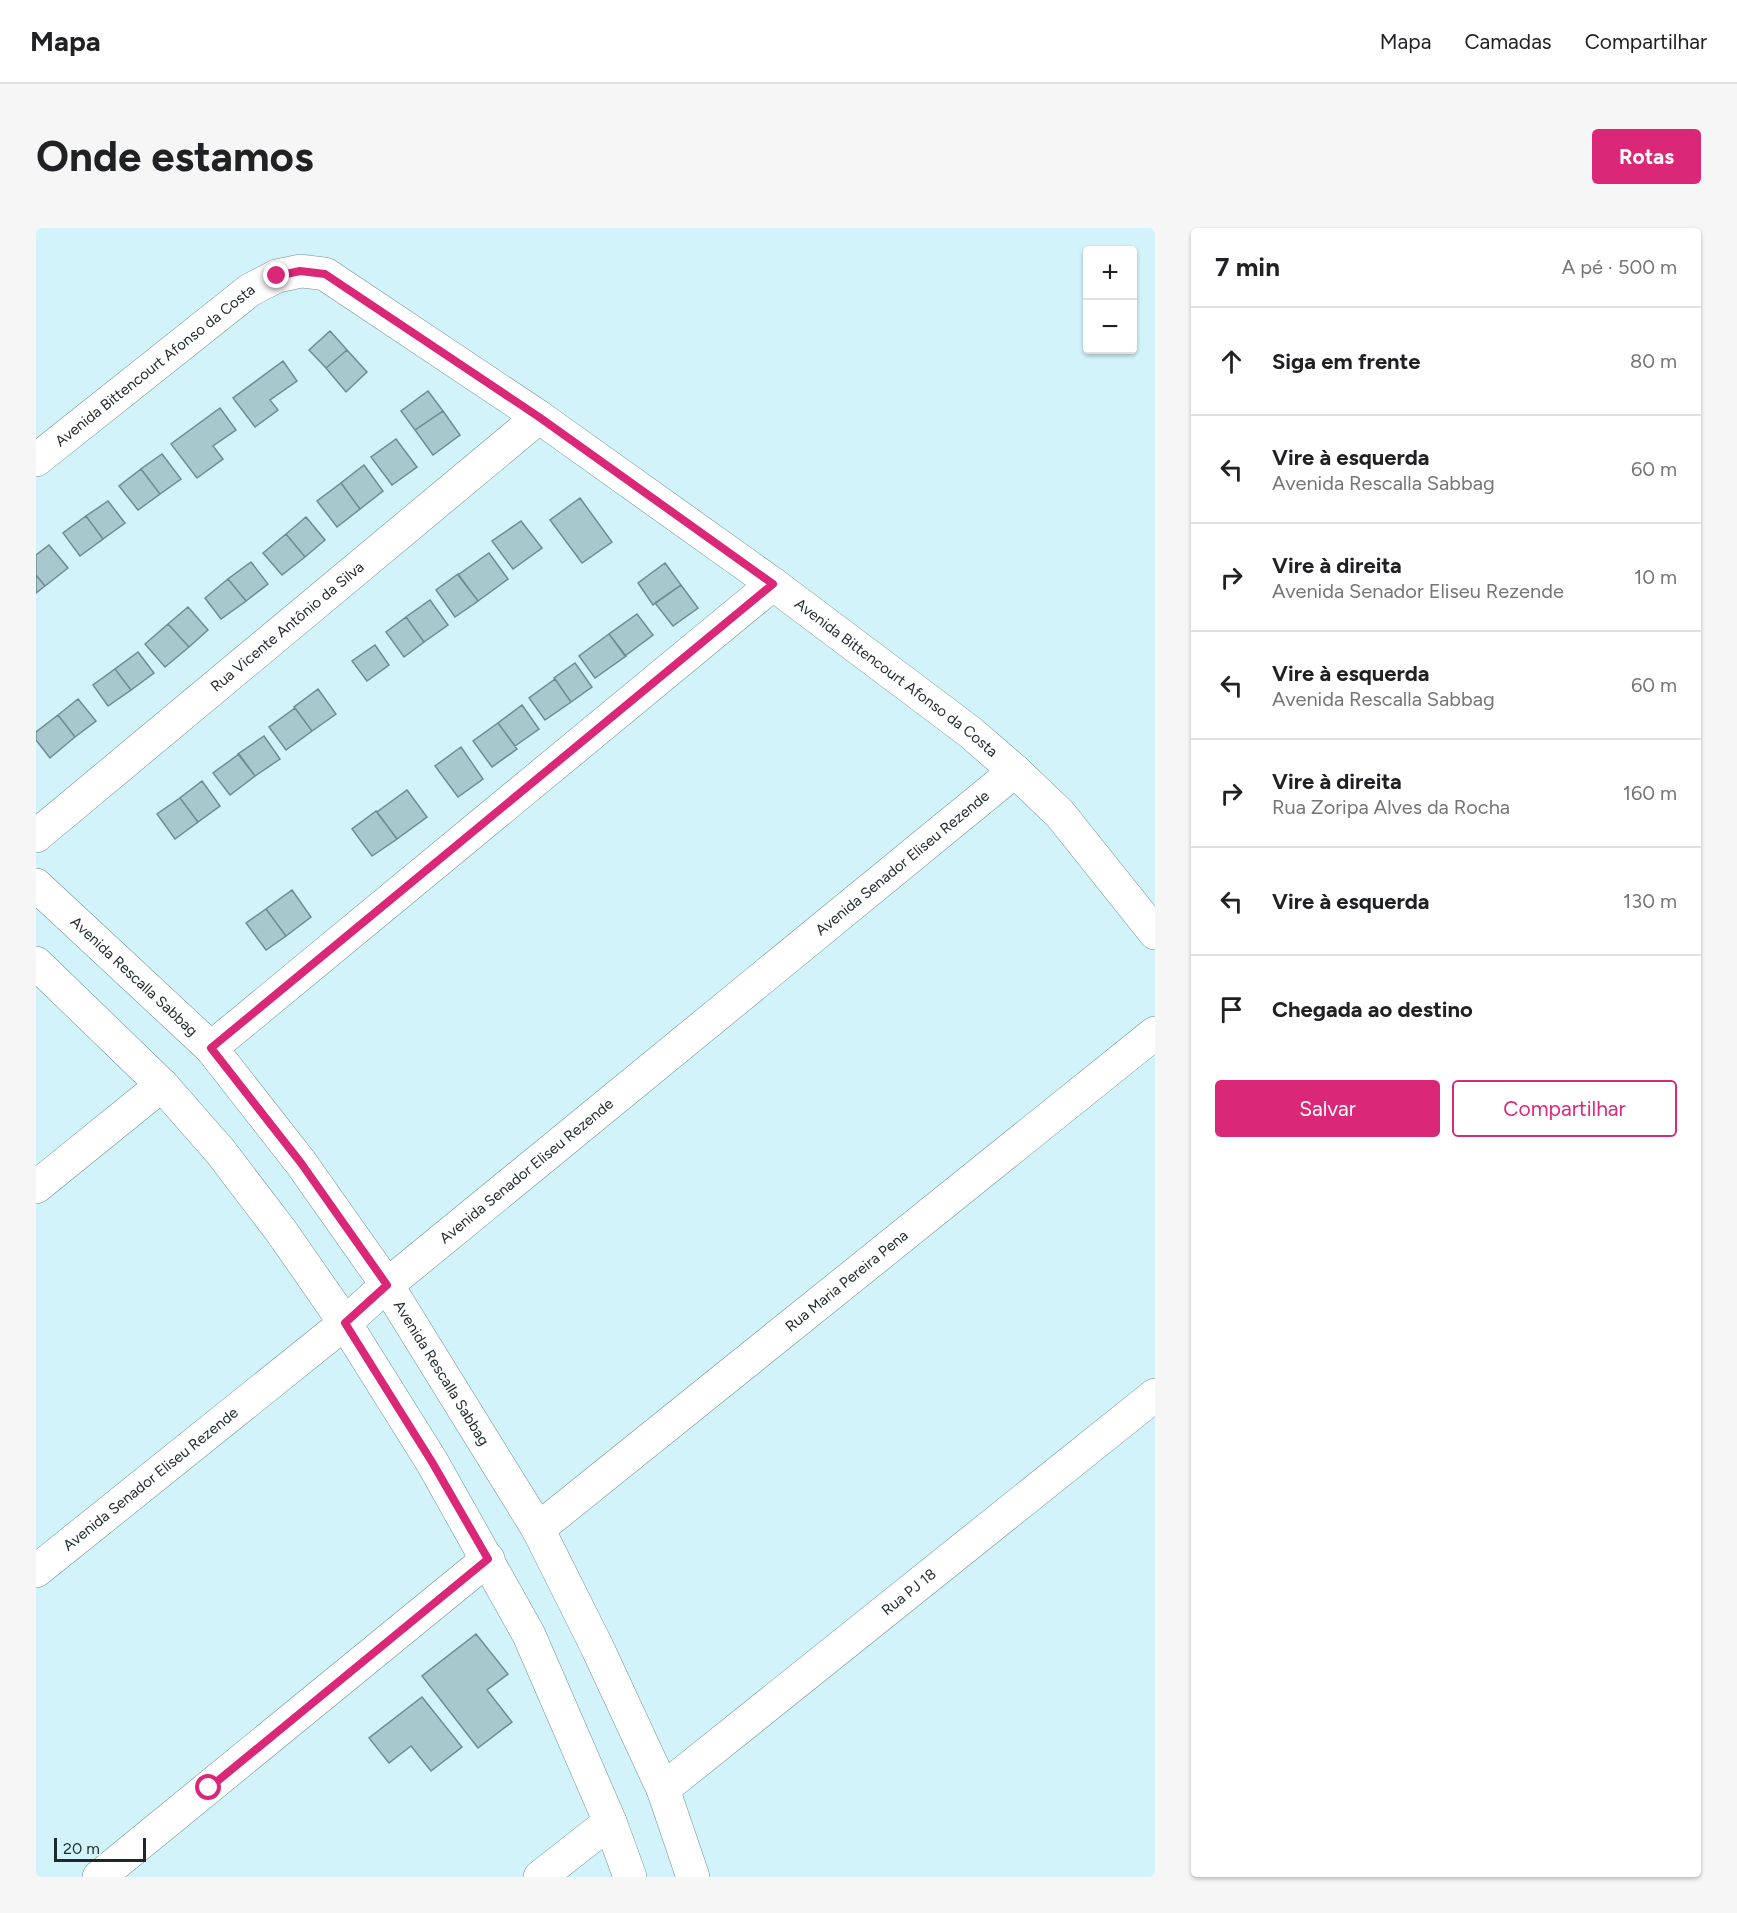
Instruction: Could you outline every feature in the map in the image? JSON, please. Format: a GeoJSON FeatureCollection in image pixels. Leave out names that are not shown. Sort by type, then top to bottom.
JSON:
{"type":"FeatureCollection","features":[{"type":"Feature","properties":{"kind":"street","name":"Avenida Bittencourt Afonso da Costa"},"geometry":{"type":"LineString","coordinates":[[36,460],[250,290],[277,276],[300,271],[325,274],[539,417],[773,584],[970,732],[1060,814],[1155,933]]}},
{"type":"Feature","properties":{"kind":"street","name":"Rua Vicente Antônio da Silva"},"geometry":{"type":"LineString","coordinates":[[36,836],[539,417]]}},
{"type":"Feature","properties":{"kind":"street"},"geometry":{"type":"LineString","coordinates":[[211,1048],[773,584]]}},
{"type":"Feature","properties":{"kind":"street","name":"Avenida Senador Eliseu Rezende"},"geometry":{"type":"LineString","coordinates":[[36,1570],[345,1323],[387,1285],[1015,771]]}},
{"type":"Feature","properties":{"kind":"street","name":"Avenida Rescalla Sabbag"},"geometry":{"type":"LineString","coordinates":[[36,885],[211,1048],[301,1163],[387,1285],[538,1529],[597,1647],[663,1789],[693,1877]]}},
{"type":"Feature","properties":{"kind":"street"},"geometry":{"type":"LineString","coordinates":[[36,963],[162,1085],[219,1151],[274,1222],[345,1323],[432,1462],[529,1635],[610,1822],[630,1877]]}},
{"type":"Feature","properties":{"kind":"street","name":"Rua Maria Pereira Pena"},"geometry":{"type":"LineString","coordinates":[[538,1529],[1155,1032]]}},
{"type":"Feature","properties":{"kind":"street"},"geometry":{"type":"LineString","coordinates":[[36,1188],[162,1085]]}},
{"type":"Feature","properties":{"kind":"street","name":"Rua PJ 18"},"geometry":{"type":"LineString","coordinates":[[663,1789],[1155,1395]]}},
{"type":"Feature","properties":{"kind":"street"},"geometry":{"type":"LineString","coordinates":[[99,1877],[488,1559]]}},
{"type":"Feature","properties":{"kind":"street"},"geometry":{"type":"LineString","coordinates":[[540,1877],[610,1822]]}},
{"type":"Feature","properties":{"kind":"building"},"geometry":{"type":"Polygon","coordinates":[[[330,331],[347,350],[326,368],[309,350],[330,331]]]}},
{"type":"Feature","properties":{"kind":"building"},"geometry":{"type":"Polygon","coordinates":[[[347,350],[367,372],[346,392],[326,368],[347,350]]]}},
{"type":"Feature","properties":{"kind":"building"},"geometry":{"type":"Polygon","coordinates":[[[283,361],[297,381],[270,400],[278,410],[255,427],[233,398],[283,361]]]}},
{"type":"Feature","properties":{"kind":"building"},"geometry":{"type":"Polygon","coordinates":[[[428,391],[443,411],[415,430],[401,411],[428,391]]]}},
{"type":"Feature","properties":{"kind":"building"},"geometry":{"type":"Polygon","coordinates":[[[220,408],[236,430],[213,446],[223,459],[197,478],[171,444],[220,408]]]}},
{"type":"Feature","properties":{"kind":"building"},"geometry":{"type":"Polygon","coordinates":[[[443,411],[460,435],[433,455],[415,430],[443,411]]]}},
{"type":"Feature","properties":{"kind":"building"},"geometry":{"type":"Polygon","coordinates":[[[396,439],[417,467],[392,485],[371,457],[396,439]]]}},
{"type":"Feature","properties":{"kind":"building"},"geometry":{"type":"Polygon","coordinates":[[[162,454],[181,479],[160,494],[141,469],[162,454]]]}},
{"type":"Feature","properties":{"kind":"building"},"geometry":{"type":"Polygon","coordinates":[[[364,465],[383,491],[360,509],[341,483],[364,465]]]}},
{"type":"Feature","properties":{"kind":"building"},"geometry":{"type":"Polygon","coordinates":[[[141,469],[160,494],[138,510],[119,486],[141,469]]]}},
{"type":"Feature","properties":{"kind":"building"},"geometry":{"type":"Polygon","coordinates":[[[341,483],[360,509],[337,527],[317,501],[341,483]]]}},
{"type":"Feature","properties":{"kind":"building"},"geometry":{"type":"Polygon","coordinates":[[[580,498],[612,542],[582,563],[550,520],[580,498]]]}},
{"type":"Feature","properties":{"kind":"building"},"geometry":{"type":"Polygon","coordinates":[[[108,501],[125,523],[103,539],[86,516],[108,501]]]}},
{"type":"Feature","properties":{"kind":"building"},"geometry":{"type":"Polygon","coordinates":[[[86,516],[103,539],[80,556],[63,533],[86,516]]]}},
{"type":"Feature","properties":{"kind":"building"},"geometry":{"type":"Polygon","coordinates":[[[306,517],[325,540],[305,557],[286,534],[306,517]]]}},
{"type":"Feature","properties":{"kind":"building"},"geometry":{"type":"Polygon","coordinates":[[[521,521],[542,548],[513,569],[492,541],[521,521]]]}},
{"type":"Feature","properties":{"kind":"building"},"geometry":{"type":"Polygon","coordinates":[[[286,534],[305,557],[282,575],[263,553],[286,534]]]}},
{"type":"Feature","properties":{"kind":"building"},"geometry":{"type":"Polygon","coordinates":[[[49,545],[68,568],[45,586],[36,575],[36,555],[49,545]]]}},
{"type":"Feature","properties":{"kind":"building"},"geometry":{"type":"Polygon","coordinates":[[[489,553],[508,579],[478,601],[458,575],[489,553]]]}},
{"type":"Feature","properties":{"kind":"building"},"geometry":{"type":"Polygon","coordinates":[[[251,562],[268,584],[246,601],[228,579],[251,562]]]}},
{"type":"Feature","properties":{"kind":"building"},"geometry":{"type":"Polygon","coordinates":[[[665,563],[681,585],[653,605],[638,583],[665,563]]]}},
{"type":"Feature","properties":{"kind":"building"},"geometry":{"type":"Polygon","coordinates":[[[458,574],[478,601],[455,617],[436,590],[458,574]]]}},
{"type":"Feature","properties":{"kind":"building"},"geometry":{"type":"Polygon","coordinates":[[[36,575],[45,586],[36,593],[36,575]]]}},
{"type":"Feature","properties":{"kind":"building"},"geometry":{"type":"Polygon","coordinates":[[[228,579],[246,601],[221,619],[205,598],[228,579]]]}},
{"type":"Feature","properties":{"kind":"building"},"geometry":{"type":"Polygon","coordinates":[[[681,585],[698,608],[673,626],[655,603],[681,585]]]}},
{"type":"Feature","properties":{"kind":"building"},"geometry":{"type":"Polygon","coordinates":[[[430,600],[448,625],[424,642],[406,617],[430,600]]]}},
{"type":"Feature","properties":{"kind":"building"},"geometry":{"type":"Polygon","coordinates":[[[188,607],[208,630],[189,647],[168,624],[188,607]]]}},
{"type":"Feature","properties":{"kind":"building"},"geometry":{"type":"Polygon","coordinates":[[[637,614],[653,635],[625,656],[609,634],[637,614]]]}},
{"type":"Feature","properties":{"kind":"building"},"geometry":{"type":"Polygon","coordinates":[[[406,617],[424,642],[404,657],[386,632],[406,617]]]}},
{"type":"Feature","properties":{"kind":"building"},"geometry":{"type":"Polygon","coordinates":[[[168,624],[189,647],[165,667],[145,644],[168,624]]]}},
{"type":"Feature","properties":{"kind":"building"},"geometry":{"type":"Polygon","coordinates":[[[609,634],[626,656],[595,678],[579,656],[609,634]]]}},
{"type":"Feature","properties":{"kind":"building"},"geometry":{"type":"Polygon","coordinates":[[[375,645],[389,665],[367,681],[352,661],[375,645]]]}},
{"type":"Feature","properties":{"kind":"building"},"geometry":{"type":"Polygon","coordinates":[[[138,652],[154,673],[131,690],[115,669],[138,652]]]}},
{"type":"Feature","properties":{"kind":"building"},"geometry":{"type":"Polygon","coordinates":[[[575,663],[592,687],[571,702],[554,678],[575,663]]]}},
{"type":"Feature","properties":{"kind":"building"},"geometry":{"type":"Polygon","coordinates":[[[115,669],[131,690],[108,706],[93,685],[115,669]]]}},
{"type":"Feature","properties":{"kind":"building"},"geometry":{"type":"Polygon","coordinates":[[[555,679],[571,702],[545,720],[529,698],[555,679]]]}},
{"type":"Feature","properties":{"kind":"building"},"geometry":{"type":"Polygon","coordinates":[[[318,689],[336,714],[312,731],[294,707],[318,689]]]}},
{"type":"Feature","properties":{"kind":"building"},"geometry":{"type":"Polygon","coordinates":[[[78,699],[96,721],[75,737],[58,715],[78,699]]]}},
{"type":"Feature","properties":{"kind":"building"},"geometry":{"type":"Polygon","coordinates":[[[522,705],[539,729],[515,746],[498,723],[522,705]]]}},
{"type":"Feature","properties":{"kind":"building"},"geometry":{"type":"Polygon","coordinates":[[[295,708],[312,731],[286,750],[269,727],[295,708]]]}},
{"type":"Feature","properties":{"kind":"building"},"geometry":{"type":"Polygon","coordinates":[[[58,715],[75,737],[50,758],[36,740],[36,732],[58,715]]]}},
{"type":"Feature","properties":{"kind":"building"},"geometry":{"type":"Polygon","coordinates":[[[498,723],[517,749],[492,767],[473,741],[498,723]]]}},
{"type":"Feature","properties":{"kind":"building"},"geometry":{"type":"Polygon","coordinates":[[[264,736],[280,759],[255,776],[238,754],[264,736]]]}},
{"type":"Feature","properties":{"kind":"building"},"geometry":{"type":"Polygon","coordinates":[[[461,747],[483,779],[458,797],[435,766],[461,747]]]}},
{"type":"Feature","properties":{"kind":"building"},"geometry":{"type":"Polygon","coordinates":[[[239,754],[255,776],[230,795],[213,773],[239,754]]]}},
{"type":"Feature","properties":{"kind":"building"},"geometry":{"type":"Polygon","coordinates":[[[202,781],[220,806],[198,822],[180,798],[202,781]]]}},
{"type":"Feature","properties":{"kind":"building"},"geometry":{"type":"Polygon","coordinates":[[[407,790],[427,817],[397,839],[377,812],[407,790]]]}},
{"type":"Feature","properties":{"kind":"building"},"geometry":{"type":"Polygon","coordinates":[[[180,798],[198,822],[175,839],[157,814],[180,798]]]}},
{"type":"Feature","properties":{"kind":"building"},"geometry":{"type":"Polygon","coordinates":[[[376,811],[397,839],[372,856],[352,829],[376,811]]]}},
{"type":"Feature","properties":{"kind":"building"},"geometry":{"type":"Polygon","coordinates":[[[292,890],[311,917],[286,936],[266,909],[292,890]]]}},
{"type":"Feature","properties":{"kind":"building"},"geometry":{"type":"Polygon","coordinates":[[[266,909],[286,936],[266,950],[246,923],[266,909]]]}},
{"type":"Feature","properties":{"kind":"building"},"geometry":{"type":"Polygon","coordinates":[[[476,1634],[508,1674],[487,1690],[512,1722],[478,1748],[422,1676],[476,1634]]]}},
{"type":"Feature","properties":{"kind":"building"},"geometry":{"type":"Polygon","coordinates":[[[422,1697],[462,1747],[431,1771],[411,1746],[389,1763],[369,1738],[422,1697]]]}},
{"type":"Feature","properties":{"kind":"route"},"geometry":{"type":"LineString","coordinates":[[209,1788],[488,1559],[432,1462],[345,1323],[387,1285],[301,1163],[211,1048],[773,584],[539,417],[325,274],[300,271],[277,276]]}}]}
